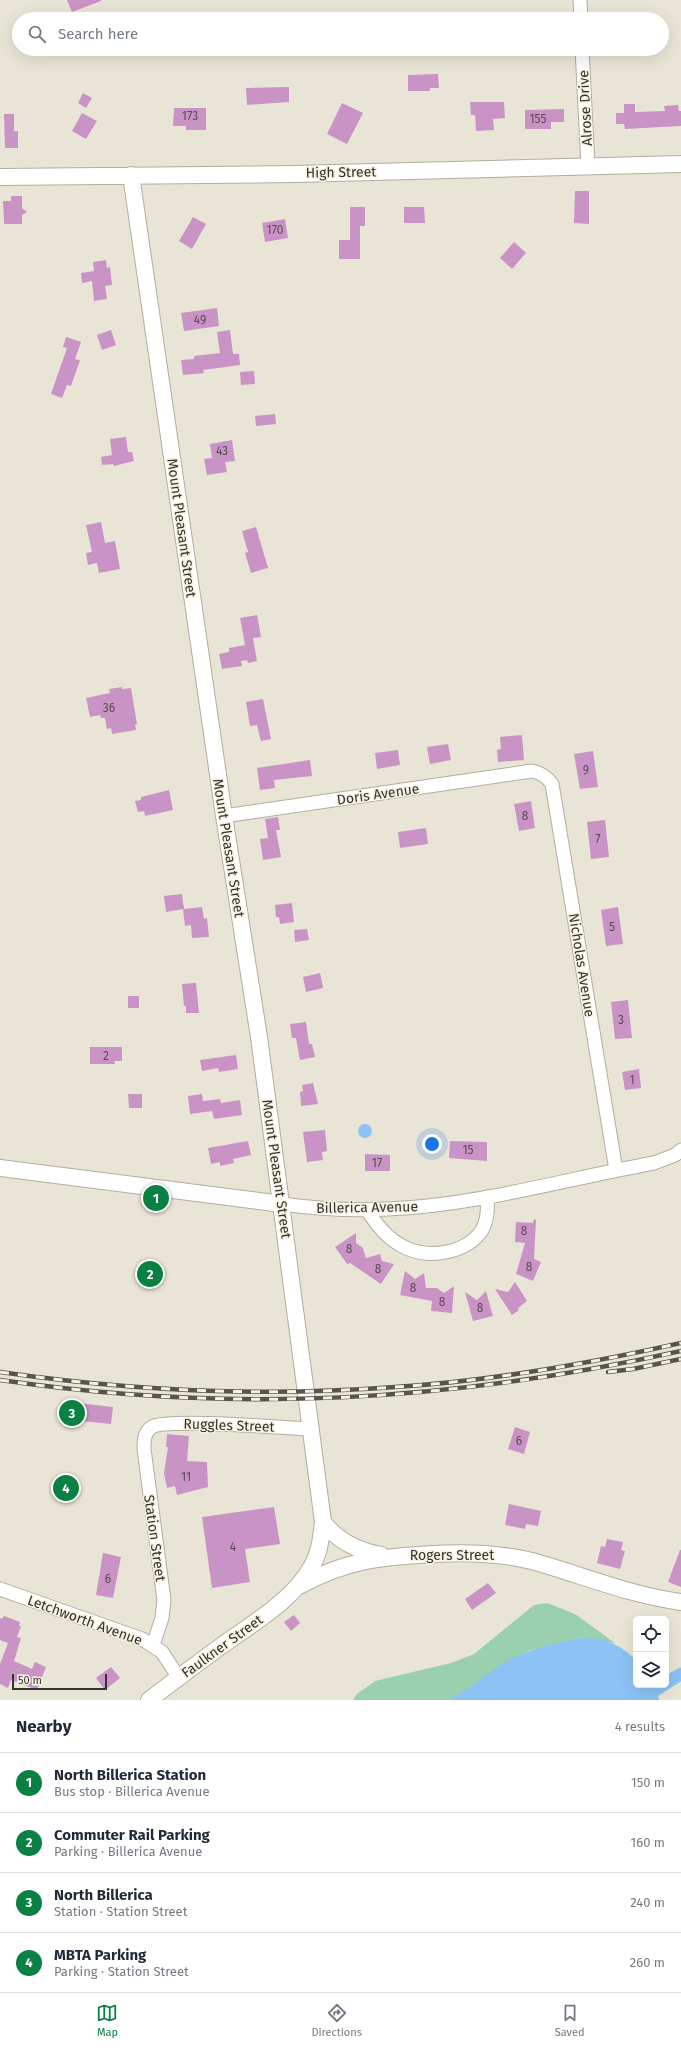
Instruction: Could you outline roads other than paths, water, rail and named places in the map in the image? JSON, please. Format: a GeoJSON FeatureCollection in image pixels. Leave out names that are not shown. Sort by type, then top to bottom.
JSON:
{"type":"FeatureCollection","features":[{"type":"Feature","properties":{"kind":"main road","name":"High Street"},"geometry":{"type":"LineString","coordinates":[[0,177],[131,176],[681,164]]}},
{"type":"Feature","properties":{"kind":"main road","name":"Mount Pleasant Street"},"geometry":{"type":"LineString","coordinates":[[131,176],[224,816],[259,1037],[323,1522],[321,1540],[316,1556],[307,1573],[294,1589]]}},
{"type":"Feature","properties":{"kind":"main road","name":"Billerica Avenue"},"geometry":{"type":"LineString","coordinates":[[0,1168],[282,1204]]}},
{"type":"Feature","properties":{"kind":"main road"},"geometry":{"type":"LineString","coordinates":[[323,1522],[335,1536],[354,1547],[387,1556]]}},
{"type":"Feature","properties":{"kind":"main road","name":"Rogers Street"},"geometry":{"type":"LineString","coordinates":[[294,1589],[336,1569],[366,1560],[387,1556],[471,1553],[511,1556],[550,1566],[636,1594],[681,1602]]}},
{"type":"Feature","properties":{"kind":"main road","name":"Faulkner Street"},"geometry":{"type":"LineString","coordinates":[[149,1700],[256,1621],[294,1589]]}},
{"type":"Feature","properties":{"kind":"street"},"geometry":{"type":"LineString","coordinates":[[580,0],[581,12]]}},
{"type":"Feature","properties":{"kind":"street","name":"Alrose Drive"},"geometry":{"type":"LineString","coordinates":[[582,56],[588,166]]}},
{"type":"Feature","properties":{"kind":"street","name":"Doris Avenue"},"geometry":{"type":"LineString","coordinates":[[224,816],[532,771]]}},
{"type":"Feature","properties":{"kind":"street","name":"Nicholas Avenue"},"geometry":{"type":"LineString","coordinates":[[532,771],[544,775],[552,784],[616,1170]]}},
{"type":"Feature","properties":{"kind":"street","name":"Billerica Avenue"},"geometry":{"type":"LineString","coordinates":[[282,1204],[328,1209],[367,1210],[412,1207],[487,1197],[666,1159],[681,1150]]}},
{"type":"Feature","properties":{"kind":"street"},"geometry":{"type":"LineString","coordinates":[[367,1210],[380,1230],[406,1248],[434,1254],[465,1246],[482,1230],[488,1211],[487,1197]]}},
{"type":"Feature","properties":{"kind":"street","name":"Ruggles Street"},"geometry":{"type":"LineString","coordinates":[[148,1430],[158,1425],[181,1423],[311,1428]]}},
{"type":"Feature","properties":{"kind":"street","name":"Station Street"},"geometry":{"type":"LineString","coordinates":[[148,1430],[144,1449],[164,1600],[162,1618],[153,1645]]}},
{"type":"Feature","properties":{"kind":"street","name":"Letchworth Avenue"},"geometry":{"type":"LineString","coordinates":[[0,1589],[126,1633],[153,1645],[162,1652],[179,1678]]}},
{"type":"Feature","properties":{"kind":"water"},"geometry":{"type":"Polygon","coordinates":[[[365,1124],[370,1126],[372,1131],[370,1136],[365,1138],[360,1136],[358,1131],[360,1126],[365,1124]]]}},
{"type":"Feature","properties":{"kind":"water"},"geometry":{"type":"Polygon","coordinates":[[[584,1637],[612,1643],[633,1657],[633,1688],[657,1688],[659,1700],[448,1700],[464,1691],[507,1661],[516,1656],[545,1646],[584,1637]]]}},
{"type":"Feature","properties":{"kind":"waterway"},"geometry":{"type":"LineString","coordinates":[[669,1681],[681,1674]]}},
{"type":"Feature","properties":{"kind":"waterway"},"geometry":{"type":"LineString","coordinates":[[640,1700],[658,1688]]}},
{"type":"Feature","properties":{"kind":"railway"},"geometry":{"type":"LineString","coordinates":[[0,1372],[49,1379],[148,1388],[247,1392],[346,1390],[467,1381],[539,1371],[681,1343]]}},
{"type":"Feature","properties":{"kind":"railway"},"geometry":{"type":"LineString","coordinates":[[0,1380],[87,1391],[172,1397],[257,1399],[342,1397],[426,1392],[510,1382],[595,1368],[681,1351]]}},
{"type":"Feature","properties":{"kind":"railway"},"geometry":{"type":"LineString","coordinates":[[608,1372],[633,1369],[681,1359]]}},
{"type":"Feature","properties":{"kind":"place","name":"North Billerica Station"},"geometry":{"type":"Point","coordinates":[156,1198]}},
{"type":"Feature","properties":{"kind":"place","name":"Commuter Rail Parking"},"geometry":{"type":"Point","coordinates":[150,1274]}},
{"type":"Feature","properties":{"kind":"place","name":"North Billerica"},"geometry":{"type":"Point","coordinates":[72,1413]}},
{"type":"Feature","properties":{"kind":"place","name":"MBTA Parking"},"geometry":{"type":"Point","coordinates":[66,1488]}}]}
